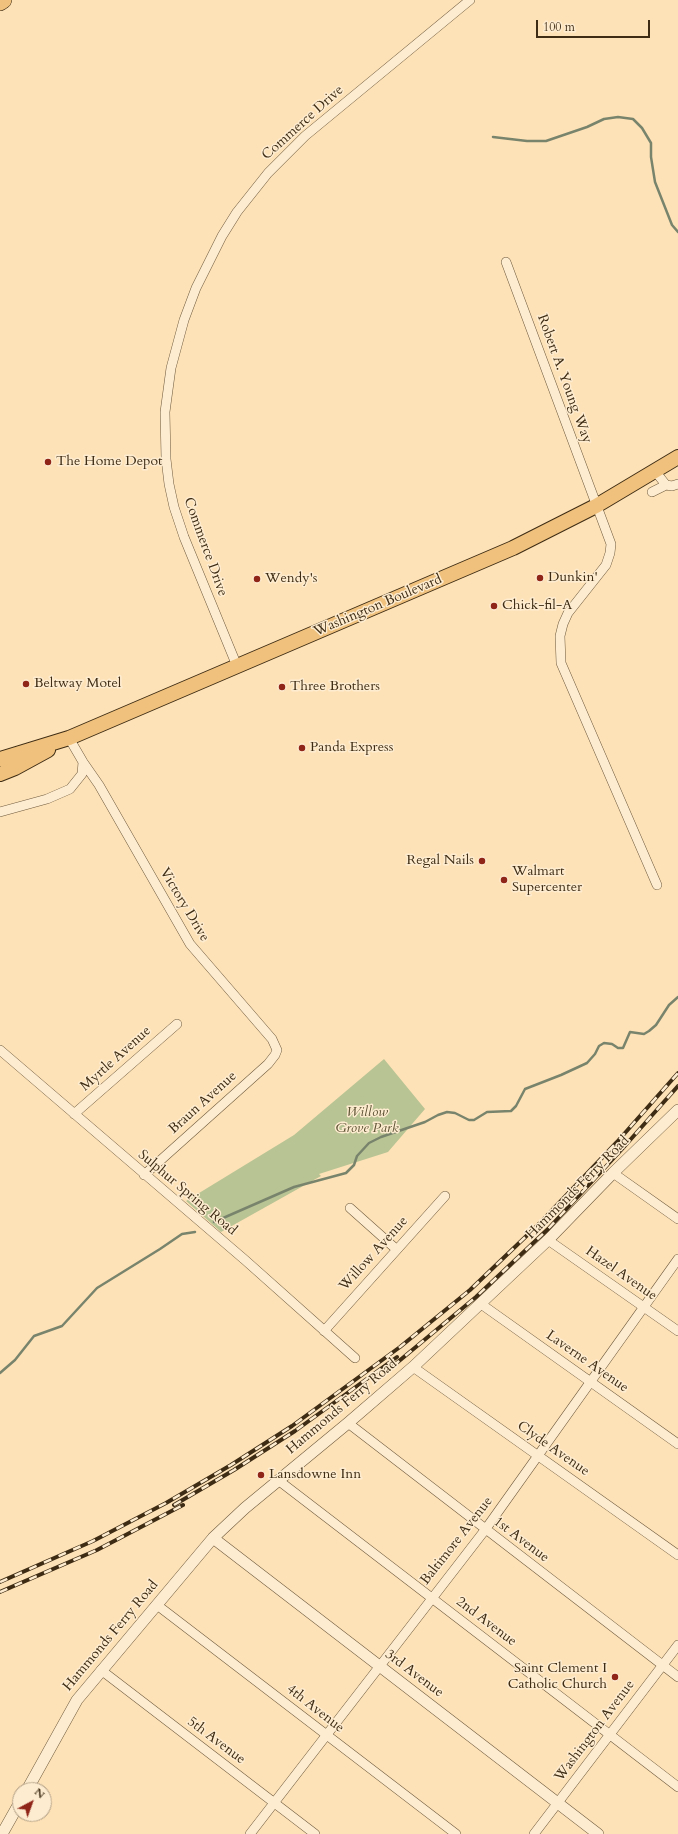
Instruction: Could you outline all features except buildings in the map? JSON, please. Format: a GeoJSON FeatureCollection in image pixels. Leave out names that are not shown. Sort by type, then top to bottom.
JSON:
{"type":"FeatureCollection","features":[{"type":"Feature","properties":{"kind":"main road","name":"Washington Boulevard"},"geometry":{"type":"LineString","coordinates":[[0,774],[15,768],[69,738],[519,545],[596,506],[678,457]]}},
{"type":"Feature","properties":{"kind":"main road","name":"Washington Boulevard"},"geometry":{"type":"LineString","coordinates":[[0,759],[69,738]]}},
{"type":"Feature","properties":{"kind":"street","name":"Commerce Drive"},"geometry":{"type":"LineString","coordinates":[[237,666],[184,537],[174,507],[169,484],[166,459],[165,412],[171,368],[184,320],[196,288],[222,236],[237,212],[268,173],[305,136],[470,0]]}},
{"type":"Feature","properties":{"kind":"street","name":"Robert A. Young Way"},"geometry":{"type":"LineString","coordinates":[[506,262],[609,539],[610,553],[606,565],[568,613],[563,624],[560,636],[561,663],[657,885]]}},
{"type":"Feature","properties":{"kind":"street"},"geometry":{"type":"LineString","coordinates":[[654,471],[666,485]]}},
{"type":"Feature","properties":{"kind":"street"},"geometry":{"type":"LineString","coordinates":[[652,492],[666,485],[672,486],[678,484]]}},
{"type":"Feature","properties":{"kind":"street"},"geometry":{"type":"LineString","coordinates":[[0,812],[47,799],[70,789],[82,774],[83,762],[69,738]]}},
{"type":"Feature","properties":{"kind":"street","name":"Victory Drive"},"geometry":{"type":"LineString","coordinates":[[83,762],[99,785],[190,944],[266,1031],[276,1044],[277,1050]]}},
{"type":"Feature","properties":{"kind":"street","name":"Myrtle Avenue"},"geometry":{"type":"LineString","coordinates":[[74,1114],[177,1024]]}},
{"type":"Feature","properties":{"kind":"street","name":"Sulphur Spring Road"},"geometry":{"type":"LineString","coordinates":[[0,1050],[355,1358]]}},
{"type":"Feature","properties":{"kind":"street","name":"Braun Avenue"},"geometry":{"type":"LineString","coordinates":[[144,1175],[268,1064],[275,1056],[277,1050]]}},
{"type":"Feature","properties":{"kind":"street","name":"Hammonds Ferry Road"},"geometry":{"type":"LineString","coordinates":[[31,1782],[77,1700],[100,1670],[231,1519],[348,1423],[413,1367],[548,1240],[613,1173],[678,1110]]}},
{"type":"Feature","properties":{"kind":"street"},"geometry":{"type":"LineString","coordinates":[[613,1173],[678,1219]]}},
{"type":"Feature","properties":{"kind":"street","name":"Willow Avenue"},"geometry":{"type":"LineString","coordinates":[[324,1331],[445,1196]]}},
{"type":"Feature","properties":{"kind":"street"},"geometry":{"type":"LineString","coordinates":[[350,1208],[396,1249]]}},
{"type":"Feature","properties":{"kind":"street","name":"Hazel Avenue"},"geometry":{"type":"LineString","coordinates":[[548,1240],[678,1331]]}},
{"type":"Feature","properties":{"kind":"street","name":"Baltimore Avenue"},"geometry":{"type":"LineString","coordinates":[[250,1834],[327,1736],[484,1530],[678,1259]]}},
{"type":"Feature","properties":{"kind":"street","name":"Laverne Avenue"},"geometry":{"type":"LineString","coordinates":[[481,1304],[678,1444]]}},
{"type":"Feature","properties":{"kind":"street","name":"Clyde Avenue"},"geometry":{"type":"LineString","coordinates":[[413,1367],[678,1555]]}},
{"type":"Feature","properties":{"kind":"street","name":"1st Avenue"},"geometry":{"type":"LineString","coordinates":[[348,1423],[484,1530],[678,1677]]}},
{"type":"Feature","properties":{"kind":"street","name":"2nd Avenue"},"geometry":{"type":"LineString","coordinates":[[278,1480],[611,1734],[678,1787]]}},
{"type":"Feature","properties":{"kind":"street","name":"3rd Avenue"},"geometry":{"type":"LineString","coordinates":[[213,1538],[598,1834]]}},
{"type":"Feature","properties":{"kind":"street","name":"4th Avenue"},"geometry":{"type":"LineString","coordinates":[[157,1604],[456,1834]]}},
{"type":"Feature","properties":{"kind":"street","name":"Washington Avenue"},"geometry":{"type":"LineString","coordinates":[[534,1834],[678,1645]]}},
{"type":"Feature","properties":{"kind":"street","name":"5th Avenue"},"geometry":{"type":"LineString","coordinates":[[100,1670],[315,1834]]}},
{"type":"Feature","properties":{"kind":"street"},"geometry":{"type":"LineString","coordinates":[[2,1834],[12,1816]]}},
{"type":"Feature","properties":{"kind":"green space","name":"Willow Grove Park"},"geometry":{"type":"Polygon","coordinates":[[[384,1059],[425,1109],[388,1152],[319,1174],[321,1176],[221,1232],[186,1201],[294,1135],[384,1059]]]}},
{"type":"Feature","properties":{"kind":"waterway"},"geometry":{"type":"LineString","coordinates":[[493,137],[527,141],[546,141],[587,127],[604,119],[618,117],[633,119],[642,128],[651,143],[651,157],[655,182],[672,225],[678,232]]}},
{"type":"Feature","properties":{"kind":"waterway"},"geometry":{"type":"LineString","coordinates":[[214,1222],[294,1187],[346,1173],[354,1165],[357,1156],[369,1143],[381,1137],[425,1122],[438,1115],[447,1112],[455,1113],[469,1120],[474,1120],[487,1112],[511,1111],[516,1106],[525,1089],[587,1063],[595,1054],[599,1046],[604,1043],[612,1044],[618,1048],[623,1048],[630,1032],[644,1034],[649,1031],[656,1025],[669,1005],[678,997]]}},
{"type":"Feature","properties":{"kind":"waterway"},"geometry":{"type":"LineString","coordinates":[[0,1373],[15,1360],[34,1336],[62,1326],[97,1288],[182,1234],[195,1232]]}},
{"type":"Feature","properties":{"kind":"railway"},"geometry":{"type":"LineString","coordinates":[[0,1582],[93,1541],[166,1503],[231,1465],[292,1426],[400,1347],[470,1290],[541,1222],[617,1142],[678,1073]]}},
{"type":"Feature","properties":{"kind":"railway"},"geometry":{"type":"LineString","coordinates":[[393,1366],[476,1297],[548,1229],[678,1086]]}},
{"type":"Feature","properties":{"kind":"railway"},"geometry":{"type":"LineString","coordinates":[[174,1505],[234,1470],[295,1431],[397,1357]]}},
{"type":"Feature","properties":{"kind":"railway"},"geometry":{"type":"LineString","coordinates":[[0,1592],[97,1550],[183,1505]]}},
{"type":"Feature","properties":{"kind":"place","name":"The Home Depot"},"geometry":{"type":"Point","coordinates":[48,462]}},
{"type":"Feature","properties":{"kind":"place","name":"Dunkin'"},"geometry":{"type":"Point","coordinates":[540,578]}},
{"type":"Feature","properties":{"kind":"place","name":"Wendy's"},"geometry":{"type":"Point","coordinates":[257,579]}},
{"type":"Feature","properties":{"kind":"place","name":"Chick-fil-A"},"geometry":{"type":"Point","coordinates":[494,606]}},
{"type":"Feature","properties":{"kind":"place","name":"Beltway Motel"},"geometry":{"type":"Point","coordinates":[26,684]}},
{"type":"Feature","properties":{"kind":"place","name":"Three Brothers"},"geometry":{"type":"Point","coordinates":[282,687]}},
{"type":"Feature","properties":{"kind":"place","name":"Panda Express"},"geometry":{"type":"Point","coordinates":[302,748]}},
{"type":"Feature","properties":{"kind":"place","name":"Regal Nails"},"geometry":{"type":"Point","coordinates":[482,861]}},
{"type":"Feature","properties":{"kind":"place","name":"Walmart Supercenter"},"geometry":{"type":"Point","coordinates":[504,880]}},
{"type":"Feature","properties":{"kind":"place","name":"Lansdowne Inn"},"geometry":{"type":"Point","coordinates":[261,1475]}},
{"type":"Feature","properties":{"kind":"place","name":"Saint Clement I Catholic Church"},"geometry":{"type":"Point","coordinates":[615,1677]}}]}
